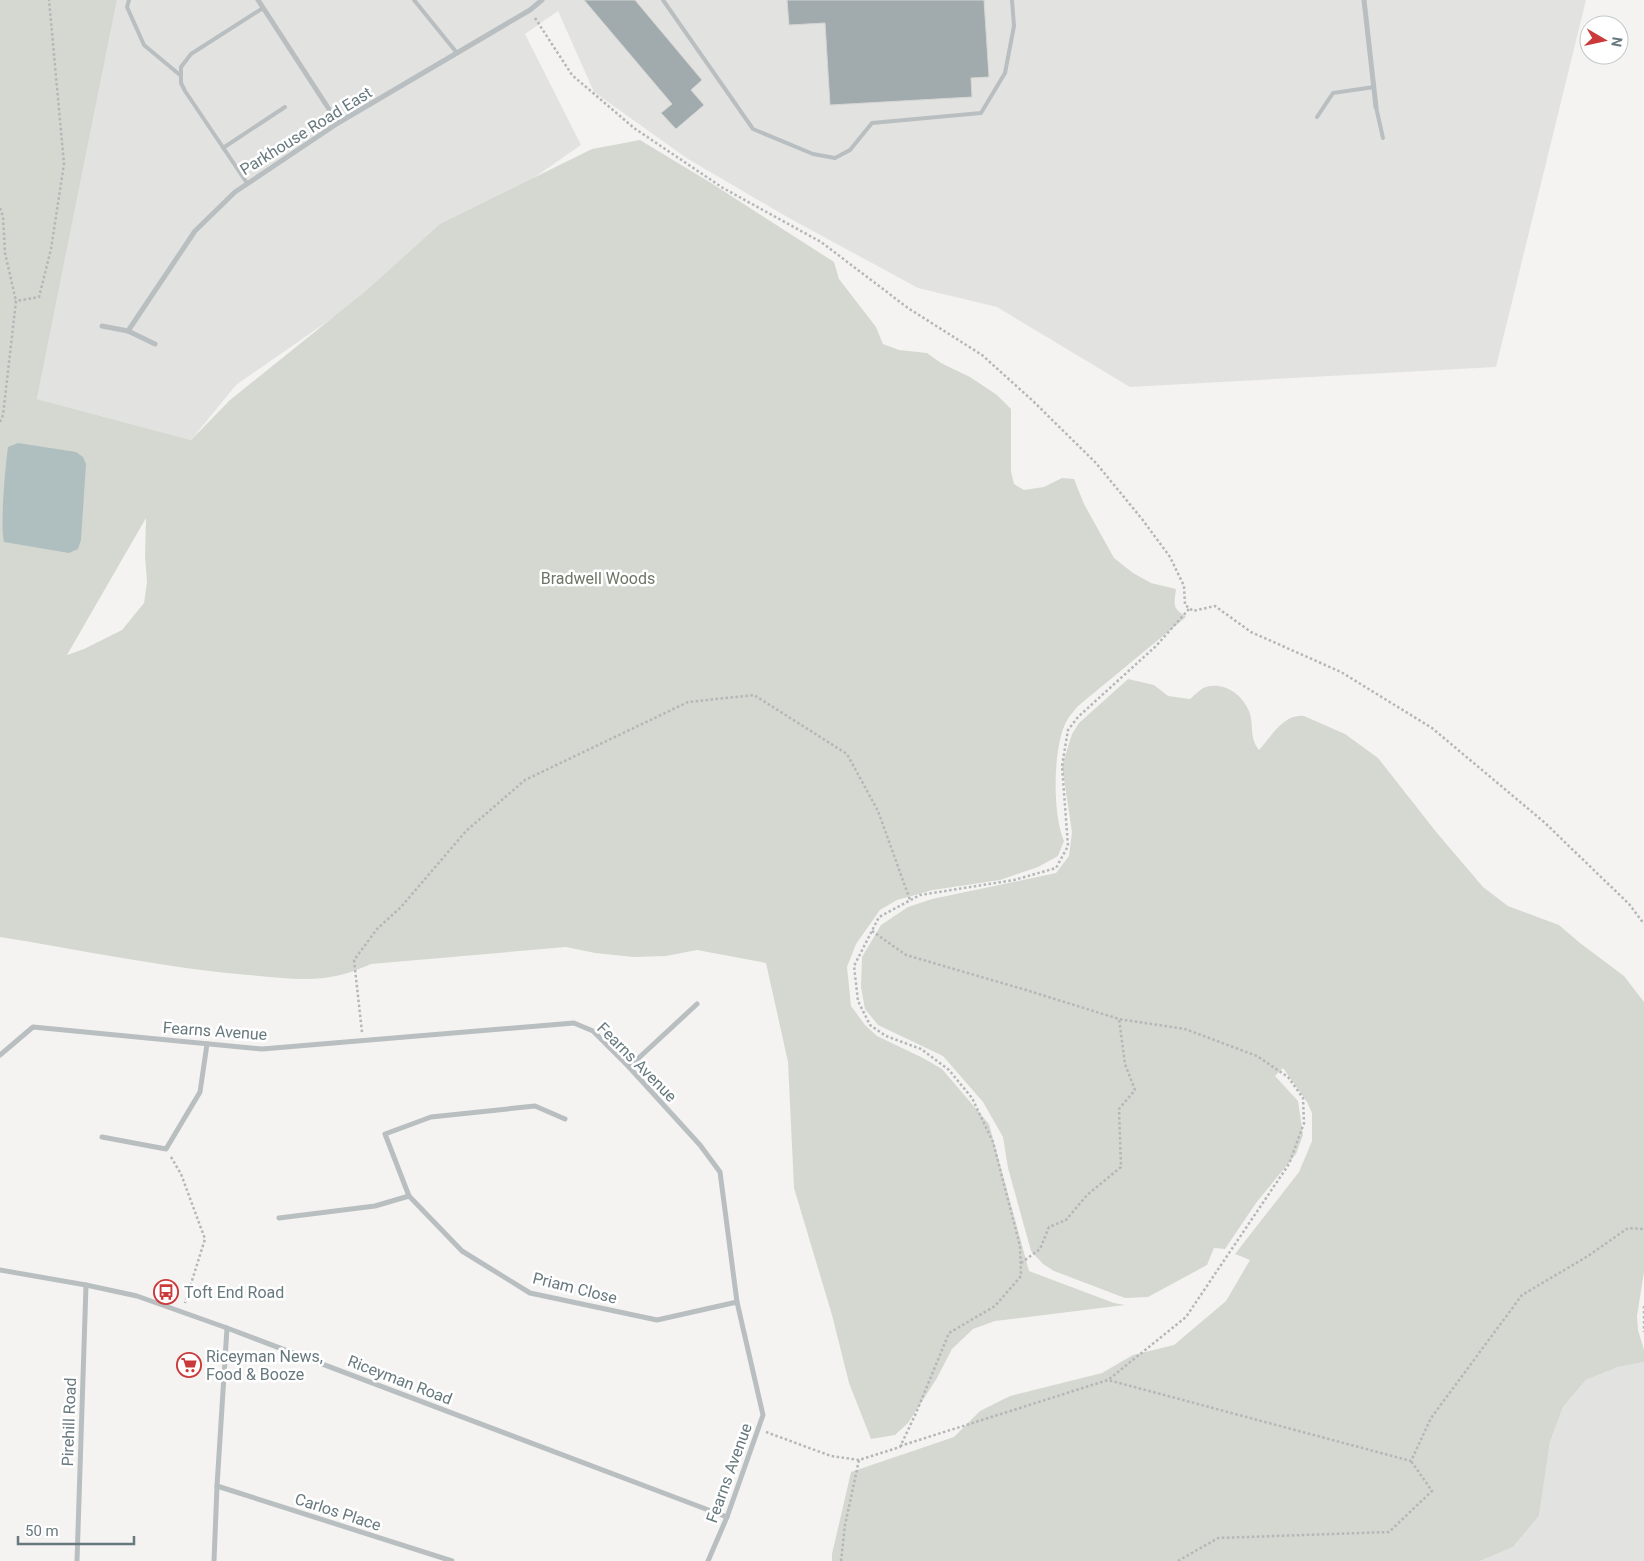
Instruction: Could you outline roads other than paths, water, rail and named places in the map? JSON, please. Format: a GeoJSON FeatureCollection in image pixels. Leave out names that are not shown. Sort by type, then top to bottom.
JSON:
{"type":"FeatureCollection","features":[{"type":"Feature","properties":{"kind":"street"},"geometry":{"type":"LineString","coordinates":[[258,0],[338,123]]}},
{"type":"Feature","properties":{"kind":"street","name":"Parkhouse Road East"},"geometry":{"type":"LineString","coordinates":[[128,331],[195,231],[235,192],[338,123],[530,10],[542,0]]}},
{"type":"Feature","properties":{"kind":"street"},"geometry":{"type":"LineString","coordinates":[[1364,0],[1376,107]]}},
{"type":"Feature","properties":{"kind":"street"},"geometry":{"type":"LineString","coordinates":[[102,326],[128,331],[155,344]]}},
{"type":"Feature","properties":{"kind":"street"},"geometry":{"type":"LineString","coordinates":[[630,1067],[697,1004]]}},
{"type":"Feature","properties":{"kind":"street","name":"Fearns Avenue"},"geometry":{"type":"LineString","coordinates":[[0,1055],[33,1027],[262,1049],[574,1023],[593,1031],[630,1067],[700,1145],[720,1172],[737,1302],[762,1415],[727,1517],[708,1561]]}},
{"type":"Feature","properties":{"kind":"street"},"geometry":{"type":"LineString","coordinates":[[102,1137],[166,1149],[200,1092],[207,1044]]}},
{"type":"Feature","properties":{"kind":"street","name":"Priam Close"},"geometry":{"type":"LineString","coordinates":[[565,1118],[536,1106],[431,1117],[384,1134],[409,1196],[462,1251],[530,1293],[657,1320],[737,1302]]}},
{"type":"Feature","properties":{"kind":"street"},"geometry":{"type":"LineString","coordinates":[[279,1218],[375,1206],[409,1196]]}},
{"type":"Feature","properties":{"kind":"street","name":"Riceyman Road"},"geometry":{"type":"LineString","coordinates":[[0,1270],[137,1296],[227,1328],[727,1517]]}},
{"type":"Feature","properties":{"kind":"street","name":"Pirehill Road"},"geometry":{"type":"LineString","coordinates":[[77,1561],[86,1285]]}},
{"type":"Feature","properties":{"kind":"street"},"geometry":{"type":"LineString","coordinates":[[214,1561],[227,1328]]}},
{"type":"Feature","properties":{"kind":"street","name":"Carlos Place"},"geometry":{"type":"LineString","coordinates":[[217,1486],[452,1561]]}},
{"type":"Feature","properties":{"kind":"lane"},"geometry":{"type":"LineString","coordinates":[[129,0],[127,7],[144,45],[180,76]]}},
{"type":"Feature","properties":{"kind":"lane"},"geometry":{"type":"LineString","coordinates":[[414,0],[457,53]]}},
{"type":"Feature","properties":{"kind":"lane"},"geometry":{"type":"LineString","coordinates":[[663,0],[753,129],[813,154],[835,158],[850,150],[872,123],[981,113],[1005,72],[1014,26],[1012,0]]}},
{"type":"Feature","properties":{"kind":"lane"},"geometry":{"type":"LineString","coordinates":[[247,183],[185,91],[180,76],[181,68],[191,54],[263,8]]}},
{"type":"Feature","properties":{"kind":"lane"},"geometry":{"type":"LineString","coordinates":[[1317,117],[1333,93],[1374,87]]}},
{"type":"Feature","properties":{"kind":"lane"},"geometry":{"type":"LineString","coordinates":[[224,148],[285,106]]}},
{"type":"Feature","properties":{"kind":"lane"},"geometry":{"type":"LineString","coordinates":[[1376,107],[1383,138]]}},
{"type":"Feature","properties":{"kind":"place","name":"Toft End Road"},"geometry":{"type":"Point","coordinates":[166,1292]}},
{"type":"Feature","properties":{"kind":"place","name":"Riceyman News, Food & Booze"},"geometry":{"type":"Point","coordinates":[189,1365]}},
{"type":"Feature","properties":{"kind":"park label","name":"Bradwell Woods"},"geometry":{"type":"Point","coordinates":[598,578]}}]}
